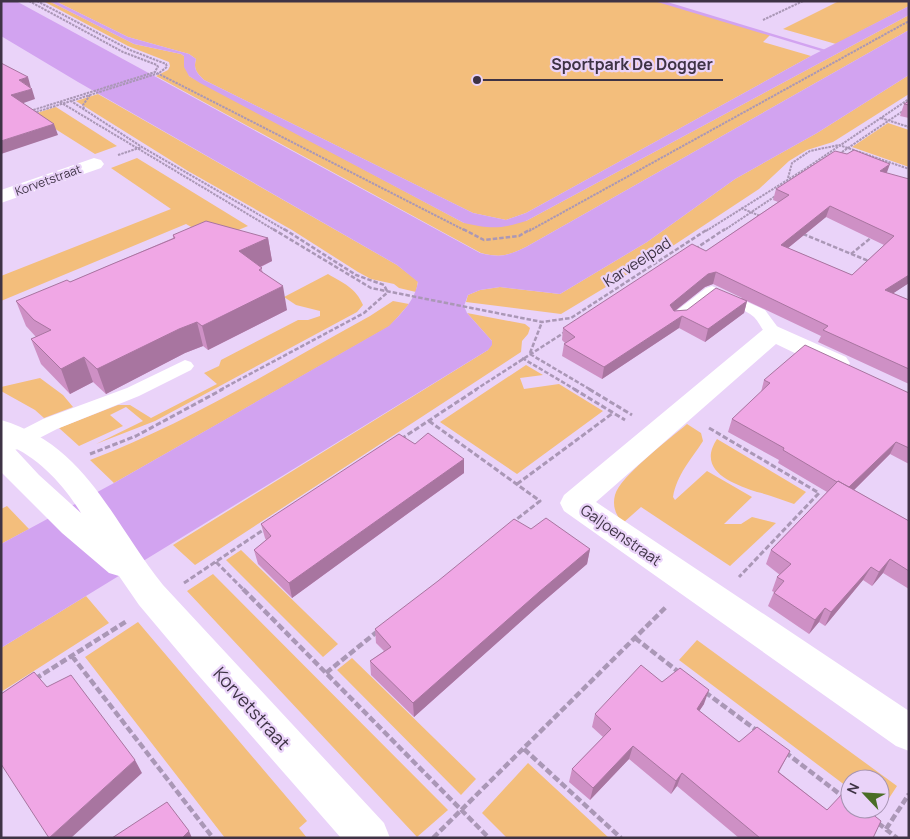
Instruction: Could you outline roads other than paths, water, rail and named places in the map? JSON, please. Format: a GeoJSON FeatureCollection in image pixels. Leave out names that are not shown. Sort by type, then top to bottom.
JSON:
{"type":"FeatureCollection","features":[{"type":"Feature","properties":{"kind":"street","name":"Korvetstraat"},"geometry":{"type":"LineString","coordinates":[[1,197],[94,164]]}},
{"type":"Feature","properties":{"kind":"street"},"geometry":{"type":"LineString","coordinates":[[774,333],[855,372]]}},
{"type":"Feature","properties":{"kind":"street","name":"Galjoenstraat"},"geometry":{"type":"LineString","coordinates":[[774,333],[575,503],[908,730]]}},
{"type":"Feature","properties":{"kind":"street","name":"Korvetstraat"},"geometry":{"type":"LineString","coordinates":[[6,442],[46,453],[64,468],[84,492],[146,590]]}},
{"type":"Feature","properties":{"kind":"street","name":"Korvetstraat"},"geometry":{"type":"LineString","coordinates":[[6,442],[15,470],[54,509],[146,590],[368,838]]}},
{"type":"Feature","properties":{"kind":"lane"},"geometry":{"type":"LineString","coordinates":[[677,318],[712,291],[759,313],[774,333]]}},
{"type":"Feature","properties":{"kind":"lane"},"geometry":{"type":"LineString","coordinates":[[6,442],[133,392],[184,366]]}},
{"type":"Feature","properties":{"kind":"waterway"},"geometry":{"type":"LineString","coordinates":[[657,1],[823,50]]}},
{"type":"Feature","properties":{"kind":"place","name":"Sportpark De Dogger"},"geometry":{"type":"Point","coordinates":[477,80]}}]}
